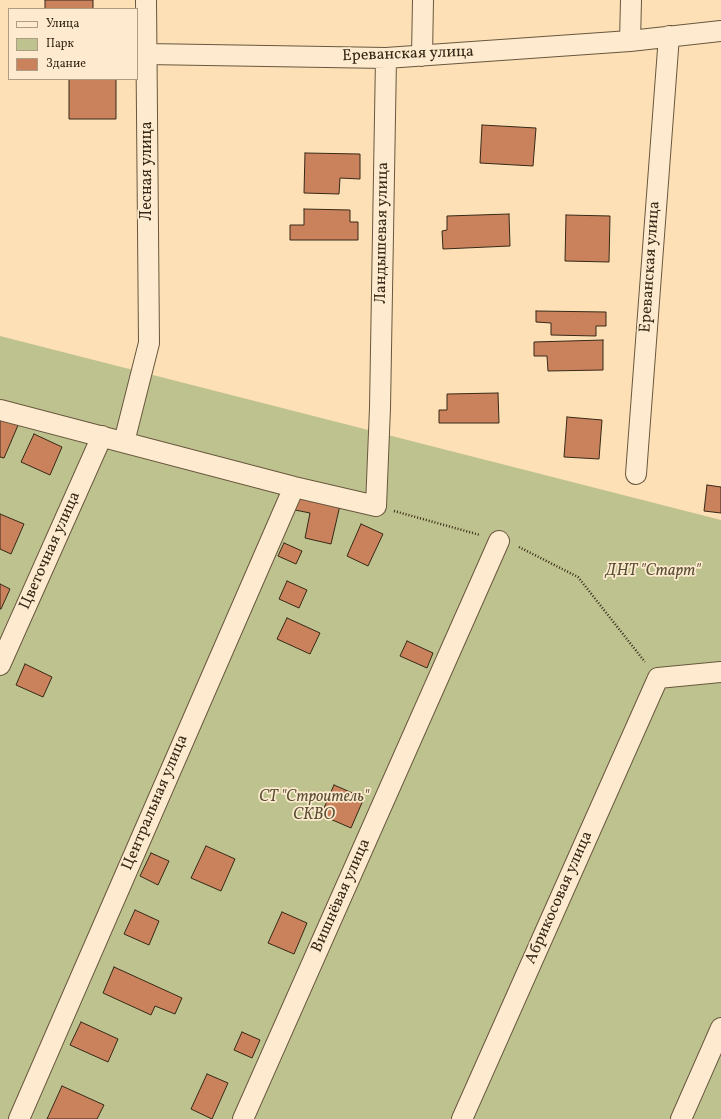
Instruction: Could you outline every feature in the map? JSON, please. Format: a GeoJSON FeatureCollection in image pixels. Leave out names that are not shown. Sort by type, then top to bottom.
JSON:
{"type":"FeatureCollection","features":[{"type":"Feature","properties":{"kind":"street","name":"Лесная улица"},"geometry":{"type":"LineString","coordinates":[[124,442],[149,342],[146,0]]}},
{"type":"Feature","properties":{"kind":"street"},"geometry":{"type":"LineString","coordinates":[[422,56],[423,0]]}},
{"type":"Feature","properties":{"kind":"street"},"geometry":{"type":"LineString","coordinates":[[630,41],[631,0]]}},
{"type":"Feature","properties":{"kind":"street","name":"Ереванская улица"},"geometry":{"type":"LineString","coordinates":[[147,54],[386,58],[630,41],[721,31]]}},
{"type":"Feature","properties":{"kind":"street","name":"Ереванская улица"},"geometry":{"type":"LineString","coordinates":[[636,474],[669,36]]}},
{"type":"Feature","properties":{"kind":"street","name":"Ландышевая улица"},"geometry":{"type":"LineString","coordinates":[[376,506],[380,408],[386,58]]}},
{"type":"Feature","properties":{"kind":"street"},"geometry":{"type":"LineString","coordinates":[[0,410],[294,487],[376,506]]}},
{"type":"Feature","properties":{"kind":"street","name":"Цветочная улица"},"geometry":{"type":"LineString","coordinates":[[0,665],[102,436]]}},
{"type":"Feature","properties":{"kind":"street","name":"Центральная улица"},"geometry":{"type":"LineString","coordinates":[[19,1119],[294,487]]}},
{"type":"Feature","properties":{"kind":"street","name":"Вишнёвая улица"},"geometry":{"type":"LineString","coordinates":[[243,1119],[499,541]]}},
{"type":"Feature","properties":{"kind":"street"},"geometry":{"type":"LineString","coordinates":[[658,678],[721,672]]}},
{"type":"Feature","properties":{"kind":"street","name":"Абрикосовая улица"},"geometry":{"type":"LineString","coordinates":[[462,1119],[658,678]]}},
{"type":"Feature","properties":{"kind":"street"},"geometry":{"type":"LineString","coordinates":[[681,1119],[721,1028]]}},
{"type":"Feature","properties":{"kind":"path"},"geometry":{"type":"LineString","coordinates":[[376,506],[516,545],[578,577],[658,678]]}},
{"type":"Feature","properties":{"kind":"green space","name":"СТ \"Строитель\" СКВО"},"geometry":{"type":"Polygon","coordinates":[[[0,336],[721,520],[721,1119],[0,1119],[0,336]]]}},
{"type":"Feature","properties":{"kind":"building"},"geometry":{"type":"Polygon","coordinates":[[[45,0],[93,0],[93,8],[45,8],[45,0]]]}},
{"type":"Feature","properties":{"kind":"building"},"geometry":{"type":"Polygon","coordinates":[[[69,80],[116,80],[116,119],[69,119],[69,80]]]}},
{"type":"Feature","properties":{"kind":"building"},"geometry":{"type":"Polygon","coordinates":[[[482,125],[536,128],[533,166],[480,163],[482,125]]]}},
{"type":"Feature","properties":{"kind":"building"},"geometry":{"type":"Polygon","coordinates":[[[305,153],[360,154],[360,179],[340,178],[339,194],[304,193],[305,153]]]}},
{"type":"Feature","properties":{"kind":"building"},"geometry":{"type":"Polygon","coordinates":[[[304,209],[350,210],[350,222],[358,222],[358,240],[290,240],[290,225],[304,225],[304,209]]]}},
{"type":"Feature","properties":{"kind":"building"},"geometry":{"type":"Polygon","coordinates":[[[509,214],[510,246],[443,249],[442,231],[447,230],[447,216],[509,214]]]}},
{"type":"Feature","properties":{"kind":"building"},"geometry":{"type":"Polygon","coordinates":[[[566,215],[610,216],[609,262],[565,261],[566,215]]]}},
{"type":"Feature","properties":{"kind":"building"},"geometry":{"type":"Polygon","coordinates":[[[536,311],[606,312],[606,326],[596,326],[596,336],[551,335],[551,323],[536,322],[536,311]]]}},
{"type":"Feature","properties":{"kind":"building"},"geometry":{"type":"Polygon","coordinates":[[[603,340],[603,370],[548,371],[547,356],[534,356],[534,342],[603,340]]]}},
{"type":"Feature","properties":{"kind":"building"},"geometry":{"type":"Polygon","coordinates":[[[498,393],[499,423],[439,423],[439,410],[447,410],[447,394],[498,393]]]}},
{"type":"Feature","properties":{"kind":"building"},"geometry":{"type":"Polygon","coordinates":[[[3,415],[19,423],[4,458],[0,457],[0,422],[3,415]]]}},
{"type":"Feature","properties":{"kind":"building"},"geometry":{"type":"Polygon","coordinates":[[[567,417],[602,420],[599,459],[564,457],[567,417]]]}},
{"type":"Feature","properties":{"kind":"building"},"geometry":{"type":"Polygon","coordinates":[[[34,434],[62,447],[50,475],[21,462],[34,434]]]}},
{"type":"Feature","properties":{"kind":"building"},"geometry":{"type":"Polygon","coordinates":[[[707,485],[721,487],[721,513],[704,511],[707,485]]]}},
{"type":"Feature","properties":{"kind":"building"},"geometry":{"type":"Polygon","coordinates":[[[299,492],[341,501],[331,544],[305,538],[310,513],[295,510],[299,492]]]}},
{"type":"Feature","properties":{"kind":"building"},"geometry":{"type":"Polygon","coordinates":[[[0,514],[24,524],[11,554],[0,549],[0,514]]]}},
{"type":"Feature","properties":{"kind":"building"},"geometry":{"type":"Polygon","coordinates":[[[361,524],[383,534],[368,566],[347,556],[361,524]]]}},
{"type":"Feature","properties":{"kind":"building"},"geometry":{"type":"Polygon","coordinates":[[[284,543],[302,551],[296,564],[278,556],[284,543]]]}},
{"type":"Feature","properties":{"kind":"building"},"geometry":{"type":"Polygon","coordinates":[[[287,581],[307,590],[299,608],[279,599],[287,581]]]}},
{"type":"Feature","properties":{"kind":"building"},"geometry":{"type":"Polygon","coordinates":[[[0,584],[10,589],[1,609],[0,609],[0,584]]]}},
{"type":"Feature","properties":{"kind":"building"},"geometry":{"type":"Polygon","coordinates":[[[287,618],[320,633],[310,654],[277,639],[287,618]]]}},
{"type":"Feature","properties":{"kind":"building"},"geometry":{"type":"Polygon","coordinates":[[[407,641],[433,653],[427,668],[400,656],[407,641]]]}},
{"type":"Feature","properties":{"kind":"building"},"geometry":{"type":"Polygon","coordinates":[[[25,664],[52,677],[43,697],[16,685],[25,664]]]}},
{"type":"Feature","properties":{"kind":"building"},"geometry":{"type":"Polygon","coordinates":[[[334,785],[364,798],[351,828],[321,815],[334,785]]]}},
{"type":"Feature","properties":{"kind":"building"},"geometry":{"type":"Polygon","coordinates":[[[206,846],[235,859],[221,891],[191,878],[206,846]]]}},
{"type":"Feature","properties":{"kind":"building"},"geometry":{"type":"Polygon","coordinates":[[[151,853],[169,861],[158,885],[140,876],[151,853]]]}},
{"type":"Feature","properties":{"kind":"building"},"geometry":{"type":"Polygon","coordinates":[[[135,910],[159,921],[149,945],[124,934],[135,910]]]}},
{"type":"Feature","properties":{"kind":"building"},"geometry":{"type":"Polygon","coordinates":[[[282,912],[307,923],[294,954],[268,943],[282,912]]]}},
{"type":"Feature","properties":{"kind":"building"},"geometry":{"type":"Polygon","coordinates":[[[114,967],[182,998],[175,1014],[155,1006],[151,1015],[103,993],[114,967]]]}},
{"type":"Feature","properties":{"kind":"building"},"geometry":{"type":"Polygon","coordinates":[[[81,1022],[118,1039],[108,1062],[70,1045],[81,1022]]]}},
{"type":"Feature","properties":{"kind":"building"},"geometry":{"type":"Polygon","coordinates":[[[242,1032],[260,1040],[252,1058],[234,1050],[242,1032]]]}},
{"type":"Feature","properties":{"kind":"building"},"geometry":{"type":"Polygon","coordinates":[[[207,1074],[228,1083],[212,1119],[191,1109],[207,1074]]]}},
{"type":"Feature","properties":{"kind":"building"},"geometry":{"type":"Polygon","coordinates":[[[62,1086],[104,1105],[97,1119],[47,1119],[62,1086]]]}},
{"type":"Feature","properties":{"kind":"park label","name":"ДНТ \"Старт\""},"geometry":{"type":"Point","coordinates":[653,572]}}]}
